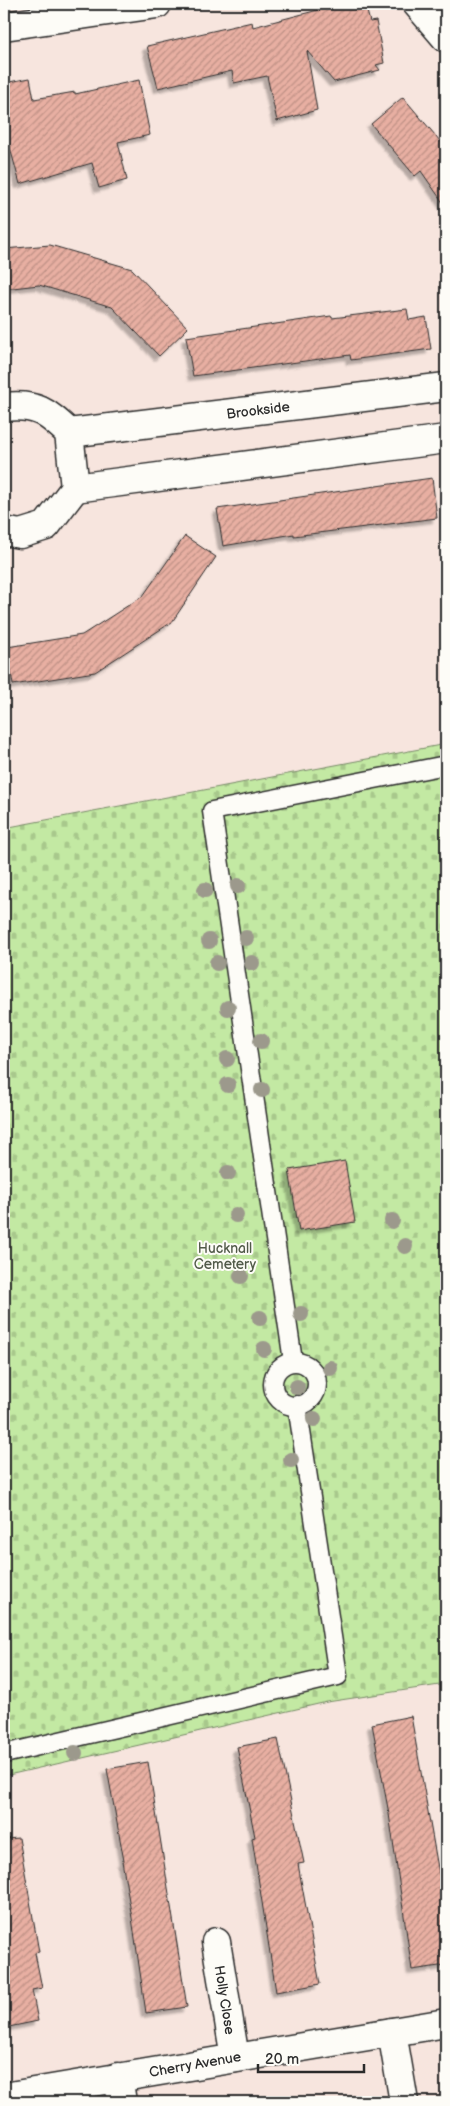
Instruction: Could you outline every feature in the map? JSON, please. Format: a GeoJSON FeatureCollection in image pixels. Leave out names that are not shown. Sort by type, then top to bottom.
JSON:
{"type":"FeatureCollection","features":[{"type":"Feature","properties":{"kind":"street"},"geometry":{"type":"LineString","coordinates":[[4,26],[157,4]]}},
{"type":"Feature","properties":{"kind":"street"},"geometry":{"type":"LineString","coordinates":[[417,4],[446,38]]}},
{"type":"Feature","properties":{"kind":"street","name":"Brookside"},"geometry":{"type":"LineString","coordinates":[[69,433],[446,387]]}},
{"type":"Feature","properties":{"kind":"street"},"geometry":{"type":"LineString","coordinates":[[4,407],[20,405],[48,413],[69,433],[75,488],[46,526],[20,534],[4,531]]}},
{"type":"Feature","properties":{"kind":"street"},"geometry":{"type":"LineString","coordinates":[[75,488],[446,439]]}},
{"type":"Feature","properties":{"kind":"street","name":"Holly Close"},"geometry":{"type":"LineString","coordinates":[[216,1942],[235,2058]]}},
{"type":"Feature","properties":{"kind":"street","name":"Cherry Avenue"},"geometry":{"type":"LineString","coordinates":[[4,2096],[120,2090],[235,2058],[446,2022]]}},
{"type":"Feature","properties":{"kind":"street"},"geometry":{"type":"LineString","coordinates":[[392,2032],[404,2102]]}},
{"type":"Feature","properties":{"kind":"lane"},"geometry":{"type":"LineString","coordinates":[[293,1361],[212,811],[446,765]]}},
{"type":"Feature","properties":{"kind":"lane"},"geometry":{"type":"LineString","coordinates":[[293,1361],[308,1365],[317,1378],[316,1394],[305,1405],[289,1407],[276,1397],[271,1382],[278,1368],[293,1361]]}},
{"type":"Feature","properties":{"kind":"lane"},"geometry":{"type":"LineString","coordinates":[[4,1754],[338,1676],[297,1405]]}},
{"type":"Feature","properties":{"kind":"green space","name":"Hucknall Cemetery"},"geometry":{"type":"Polygon","coordinates":[[[446,744],[446,1684],[327,1702],[4,1776],[4,828],[446,744]]]}},
{"type":"Feature","properties":{"kind":"building"},"geometry":{"type":"Polygon","coordinates":[[[341,4],[365,4],[370,22],[376,21],[384,63],[376,65],[380,70],[334,82],[307,51],[317,110],[277,121],[267,76],[234,83],[232,71],[158,88],[147,46],[252,22],[253,27],[341,4]]]}},
{"type":"Feature","properties":{"kind":"building"},"geometry":{"type":"Polygon","coordinates":[[[30,78],[34,99],[75,92],[75,94],[139,80],[150,135],[118,142],[127,180],[99,188],[92,163],[20,184],[4,126],[4,83],[30,78]]]}},
{"type":"Feature","properties":{"kind":"building"},"geometry":{"type":"Polygon","coordinates":[[[403,97],[446,148],[446,207],[421,171],[415,176],[371,124],[403,97]]]}},
{"type":"Feature","properties":{"kind":"building"},"geometry":{"type":"Polygon","coordinates":[[[50,245],[132,269],[188,328],[159,356],[112,307],[39,285],[4,289],[4,249],[50,245]]]}},
{"type":"Feature","properties":{"kind":"building"},"geometry":{"type":"Polygon","coordinates":[[[407,309],[409,320],[426,317],[431,349],[351,360],[350,355],[193,376],[186,337],[331,316],[332,318],[407,309]]]}},
{"type":"Feature","properties":{"kind":"building"},"geometry":{"type":"Polygon","coordinates":[[[432,478],[437,518],[294,536],[294,534],[223,546],[217,509],[432,478]]]}},
{"type":"Feature","properties":{"kind":"building"},"geometry":{"type":"Polygon","coordinates":[[[185,536],[216,557],[172,622],[95,672],[13,685],[7,647],[82,635],[143,596],[185,536]]]}},
{"type":"Feature","properties":{"kind":"building"},"geometry":{"type":"Polygon","coordinates":[[[345,1161],[355,1222],[299,1231],[289,1170],[345,1161]]]}},
{"type":"Feature","properties":{"kind":"building"},"geometry":{"type":"Polygon","coordinates":[[[411,1716],[446,1913],[446,1965],[412,1970],[389,1814],[372,1724],[411,1716]]]}},
{"type":"Feature","properties":{"kind":"building"},"geometry":{"type":"Polygon","coordinates":[[[278,1739],[304,1863],[298,1864],[320,1984],[276,1992],[252,1838],[255,1837],[237,1747],[278,1739]]]}},
{"type":"Feature","properties":{"kind":"building"},"geometry":{"type":"Polygon","coordinates":[[[148,1762],[187,2007],[146,2013],[122,1861],[124,1861],[107,1769],[148,1762]]]}},
{"type":"Feature","properties":{"kind":"building"},"geometry":{"type":"Polygon","coordinates":[[[19,1838],[39,1952],[35,1953],[42,1988],[32,1990],[38,2021],[4,2028],[4,1839],[19,1838]]]}}]}
